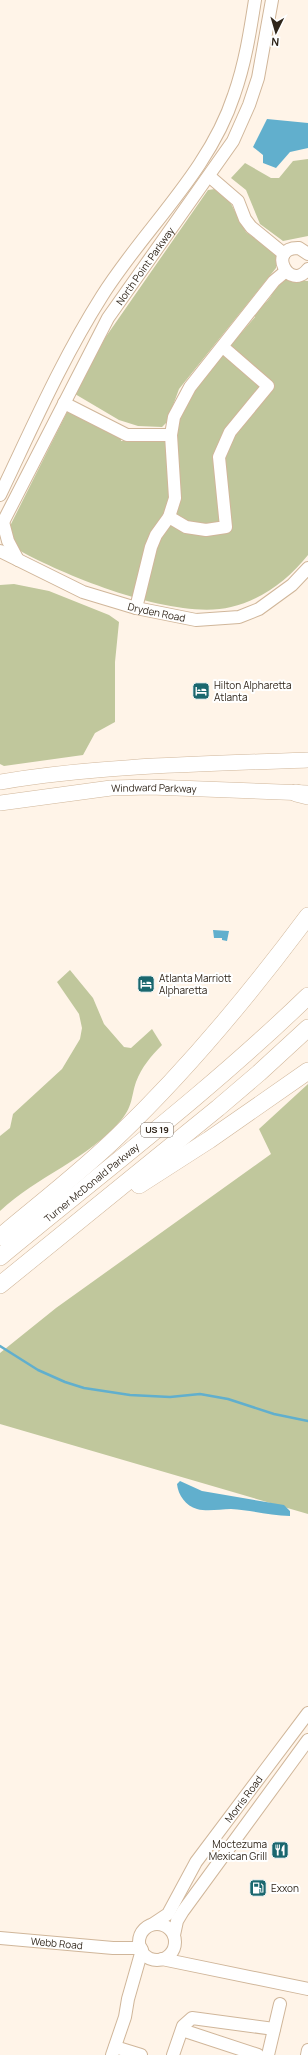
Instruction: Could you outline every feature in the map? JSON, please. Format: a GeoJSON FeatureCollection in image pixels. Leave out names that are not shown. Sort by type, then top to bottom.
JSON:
{"type":"FeatureCollection","features":[{"type":"Feature","properties":{"kind":"highway"},"geometry":{"type":"LineString","coordinates":[[0,1237],[117,1138],[170,1083],[241,1003],[308,916]]}},
{"type":"Feature","properties":{"kind":"highway","name":"Turner McDonald Parkway"},"geometry":{"type":"LineString","coordinates":[[0,1257],[201,1094],[262,1041],[308,996]]}},
{"type":"Feature","properties":{"kind":"highway","name":"US 19"},"geometry":{"type":"LineString","coordinates":[[0,1285],[260,1073],[308,1028]]}},
{"type":"Feature","properties":{"kind":"highway"},"geometry":{"type":"LineString","coordinates":[[65,1233],[209,1140],[308,1071]]}},
{"type":"Feature","properties":{"kind":"main road","name":"Windward Parkway"},"geometry":{"type":"LineString","coordinates":[[0,782],[44,774],[133,767],[308,760]]}},
{"type":"Feature","properties":{"kind":"main road","name":"Windward Parkway"},"geometry":{"type":"LineString","coordinates":[[0,803],[111,788],[150,787],[304,794]]}},
{"type":"Feature","properties":{"kind":"street","name":"North Point Parkway"},"geometry":{"type":"LineString","coordinates":[[0,495],[45,400],[102,296],[198,166],[221,125],[234,95],[243,63],[254,0]]}},
{"type":"Feature","properties":{"kind":"street","name":"North Point Parkway"},"geometry":{"type":"LineString","coordinates":[[1,525],[108,318],[233,141],[255,91],[262,63],[272,0]]}},
{"type":"Feature","properties":{"kind":"street"},"geometry":{"type":"LineString","coordinates":[[209,176],[238,201],[245,219],[251,227],[284,254]]}},
{"type":"Feature","properties":{"kind":"street"},"geometry":{"type":"LineString","coordinates":[[307,252],[295,248],[284,254],[282,262],[286,271],[294,275],[303,274],[308,271]]}},
{"type":"Feature","properties":{"kind":"street"},"geometry":{"type":"LineString","coordinates":[[136,608],[151,547],[156,535],[169,517],[175,498],[176,490],[171,435],[174,417],[190,387],[274,281],[286,271]]}},
{"type":"Feature","properties":{"kind":"street"},"geometry":{"type":"LineString","coordinates":[[169,517],[186,528],[206,530],[226,526],[219,457],[230,432],[268,386],[223,347]]}},
{"type":"Feature","properties":{"kind":"street"},"geometry":{"type":"LineString","coordinates":[[64,403],[127,435],[171,435]]}},
{"type":"Feature","properties":{"kind":"street"},"geometry":{"type":"LineString","coordinates":[[0,562],[19,560],[1,525]]}},
{"type":"Feature","properties":{"kind":"street","name":"Dryden Road"},"geometry":{"type":"LineString","coordinates":[[0,551],[83,592],[136,608],[196,620],[239,617],[259,609],[300,578],[308,568]]}},
{"type":"Feature","properties":{"kind":"street","name":"Morris Road"},"geometry":{"type":"LineString","coordinates":[[153,1924],[168,1914],[196,1862],[308,1713]]}},
{"type":"Feature","properties":{"kind":"street","name":"Morris Road"},"geometry":{"type":"LineString","coordinates":[[175,1941],[177,1921],[187,1905],[308,1740]]}},
{"type":"Feature","properties":{"kind":"street"},"geometry":{"type":"LineString","coordinates":[[141,2055],[114,2051],[125,2017],[128,1999],[141,1949],[141,1935],[153,1924],[168,1927],[183,1956],[197,1965]]}},
{"type":"Feature","properties":{"kind":"street","name":"Webb Road"},"geometry":{"type":"LineString","coordinates":[[113,1948],[141,1935]]}},
{"type":"Feature","properties":{"kind":"street","name":"Webb Road"},"geometry":{"type":"LineString","coordinates":[[0,1938],[141,1949]]}},
{"type":"Feature","properties":{"kind":"street"},"geometry":{"type":"LineString","coordinates":[[125,2017],[134,2001],[146,1970],[153,1962],[170,1955],[175,1941]]}},
{"type":"Feature","properties":{"kind":"street"},"geometry":{"type":"LineString","coordinates":[[141,1949],[148,1957],[160,1960],[197,1965],[308,1989]]}},
{"type":"Feature","properties":{"kind":"street"},"geometry":{"type":"LineString","coordinates":[[268,2055],[280,2004]]}},
{"type":"Feature","properties":{"kind":"street"},"geometry":{"type":"LineString","coordinates":[[173,2055],[183,2026],[192,2018],[274,2029]]}},
{"type":"Feature","properties":{"kind":"street"},"geometry":{"type":"LineString","coordinates":[[182,2030],[258,2055]]}},
{"type":"Feature","properties":{"kind":"street"},"geometry":{"type":"LineString","coordinates":[[307,2055],[308,2050]]}},
{"type":"Feature","properties":{"kind":"green space"},"geometry":{"type":"Polygon","coordinates":[[[308,159],[308,236],[283,241],[260,224],[246,190],[231,178],[245,163],[271,178],[279,178],[293,161],[308,159]]]}},
{"type":"Feature","properties":{"kind":"green space"},"geometry":{"type":"Polygon","coordinates":[[[215,189],[229,200],[246,232],[276,254],[276,268],[179,389],[167,422],[162,427],[138,426],[119,420],[75,394],[105,338],[208,190],[215,189]]]}},
{"type":"Feature","properties":{"kind":"green space"},"geometry":{"type":"Polygon","coordinates":[[[288,278],[308,281],[308,555],[292,573],[264,594],[231,607],[208,610],[181,608],[151,602],[90,583],[15,548],[10,535],[11,524],[67,412],[77,414],[121,435],[121,441],[129,441],[132,437],[163,438],[180,413],[191,391],[255,317],[254,311],[258,306],[267,301],[279,284],[288,278]]]}},
{"type":"Feature","properties":{"kind":"green space"},"geometry":{"type":"Polygon","coordinates":[[[14,584],[49,591],[109,615],[119,622],[115,662],[115,722],[95,733],[83,755],[4,766],[0,764],[0,585],[14,584]]]}},
{"type":"Feature","properties":{"kind":"green space"},"geometry":{"type":"Polygon","coordinates":[[[70,970],[93,998],[104,1024],[124,1047],[131,1048],[152,1029],[162,1045],[150,1058],[141,1072],[136,1082],[126,1114],[109,1133],[79,1156],[30,1187],[0,1211],[0,1136],[10,1128],[13,1114],[62,1069],[80,1039],[82,1028],[79,1014],[57,982],[70,970]]]}},
{"type":"Feature","properties":{"kind":"green space"},"geometry":{"type":"Polygon","coordinates":[[[308,1084],[308,1514],[0,1424],[0,1353],[56,1308],[271,1154],[259,1129],[308,1084]]]}},
{"type":"Feature","properties":{"kind":"water"},"geometry":{"type":"Polygon","coordinates":[[[267,119],[308,123],[308,148],[290,152],[276,168],[263,163],[263,155],[253,147],[267,119]]]}},
{"type":"Feature","properties":{"kind":"water"},"geometry":{"type":"Polygon","coordinates":[[[213,930],[229,931],[227,941],[222,940],[222,938],[214,938],[213,930]]]}},
{"type":"Feature","properties":{"kind":"water"},"geometry":{"type":"Polygon","coordinates":[[[180,1481],[202,1491],[284,1505],[290,1511],[290,1516],[231,1509],[201,1510],[193,1508],[183,1500],[181,1496],[177,1484],[180,1481]]]}},
{"type":"Feature","properties":{"kind":"waterway"},"geometry":{"type":"LineString","coordinates":[[0,1346],[38,1370],[65,1382],[84,1388],[130,1395],[170,1397],[200,1394],[228,1399],[274,1414],[308,1421]]}},
{"type":"Feature","properties":{"kind":"place","name":"Hilton Alpharetta Atlanta"},"geometry":{"type":"Point","coordinates":[201,691]}},
{"type":"Feature","properties":{"kind":"place","name":"Atlanta Marriott Alpharetta"},"geometry":{"type":"Point","coordinates":[146,984]}},
{"type":"Feature","properties":{"kind":"place","name":"Moctezuma Mexican Grill"},"geometry":{"type":"Point","coordinates":[280,1850]}},
{"type":"Feature","properties":{"kind":"place","name":"Exxon"},"geometry":{"type":"Point","coordinates":[258,1888]}}]}
